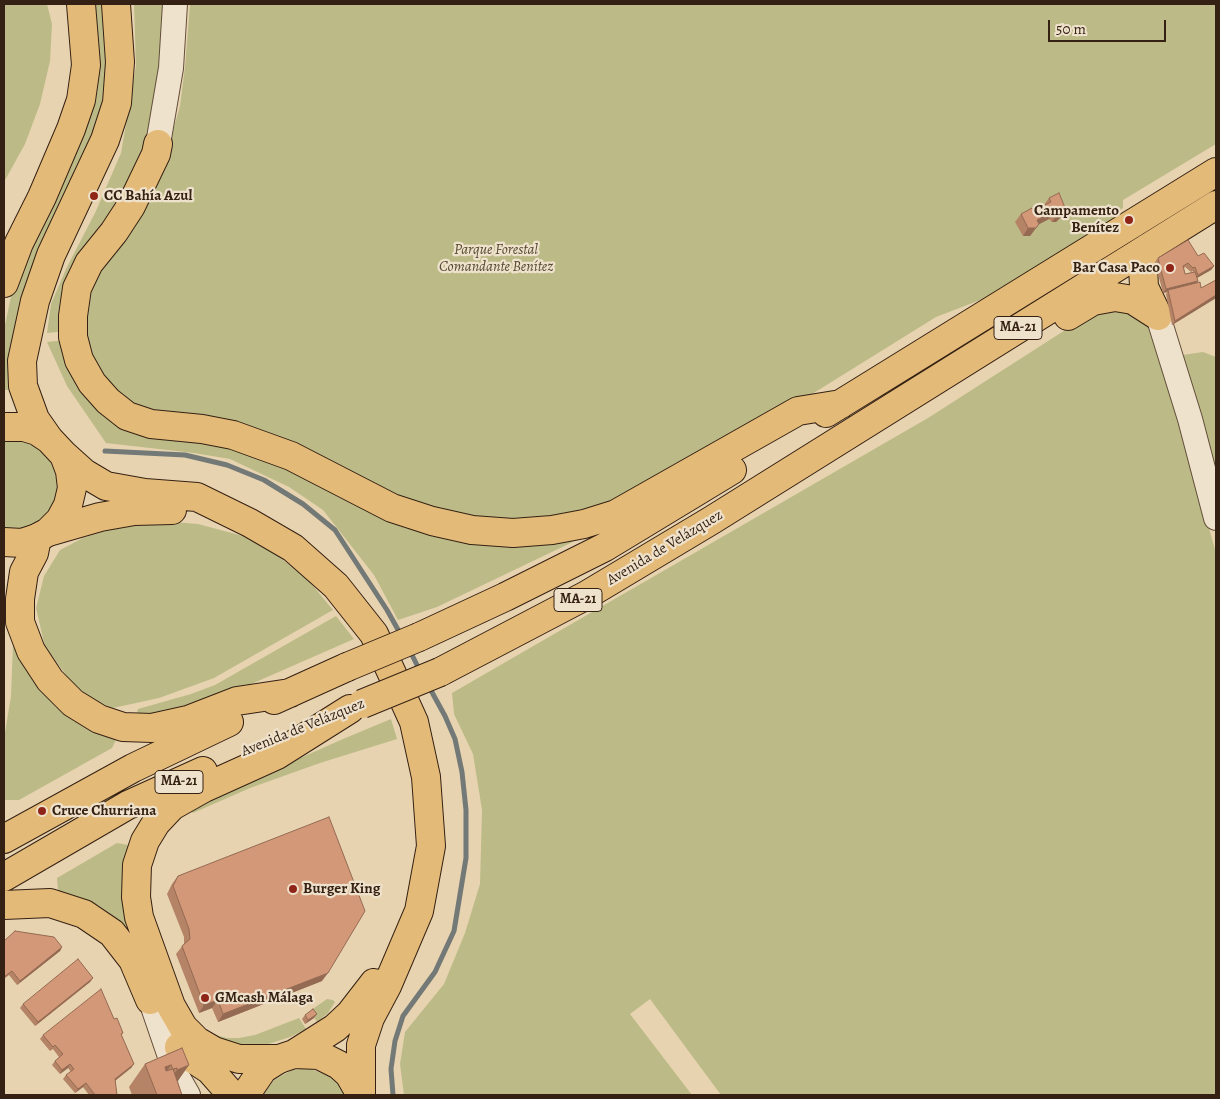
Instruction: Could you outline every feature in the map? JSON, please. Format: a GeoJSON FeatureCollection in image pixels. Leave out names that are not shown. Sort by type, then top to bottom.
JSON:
{"type":"FeatureCollection","features":[{"type":"Feature","properties":{"kind":"main road"},"geometry":{"type":"LineString","coordinates":[[4,283],[19,243],[42,197],[71,129],[81,100],[86,65],[80,4]]}},
{"type":"Feature","properties":{"kind":"main road"},"geometry":{"type":"LineString","coordinates":[[116,4],[120,62],[117,103],[105,140],[51,255],[35,300],[22,361],[23,386],[35,419],[56,447],[70,471],[72,488],[68,505],[60,520],[43,535],[24,572],[20,599],[20,622],[31,650],[50,680],[73,703],[99,719],[123,727],[152,728],[188,720],[237,701],[290,692]]}},
{"type":"Feature","properties":{"kind":"main road"},"geometry":{"type":"LineString","coordinates":[[158,144],[156,154],[131,206],[114,232],[89,263],[77,288],[73,316],[73,337],[79,360],[92,383],[108,401],[127,416],[151,424],[202,429],[233,435],[291,456],[392,508],[432,521],[472,530],[513,533],[552,530],[584,524],[616,514],[798,411],[841,404]]}},
{"type":"Feature","properties":{"kind":"main road","name":"MA-21"},"geometry":{"type":"LineString","coordinates":[[4,839],[133,768],[290,692],[419,637],[505,597],[605,546],[841,404],[1216,172]]}},
{"type":"Feature","properties":{"kind":"main road","name":"Avenida de Velázquez"},"geometry":{"type":"LineString","coordinates":[[4,877],[128,805],[254,747],[440,672],[585,596],[712,520],[1216,205]]}},
{"type":"Feature","properties":{"kind":"main road"},"geometry":{"type":"LineString","coordinates":[[1147,248],[1144,266],[1144,287],[1158,316]]}},
{"type":"Feature","properties":{"kind":"main road"},"geometry":{"type":"LineString","coordinates":[[888,409],[941,396],[1093,301],[1115,297],[1133,300],[1158,316]]}},
{"type":"Feature","properties":{"kind":"main road"},"geometry":{"type":"LineString","coordinates":[[4,427],[24,427],[37,431],[84,473],[106,486],[145,493],[197,497],[250,523],[293,548],[336,586],[374,634],[414,722],[426,777],[431,846],[419,910],[387,986],[370,1018],[361,1046],[361,1095]]}},
{"type":"Feature","properties":{"kind":"main road"},"geometry":{"type":"LineString","coordinates":[[4,542],[22,543],[100,518],[134,511],[180,510],[250,523]]}},
{"type":"Feature","properties":{"kind":"main road"},"geometry":{"type":"LineString","coordinates":[[356,706],[277,755],[204,788],[172,806],[156,823],[145,841],[137,865],[136,896],[139,917],[171,1006],[183,1027],[197,1041],[214,1051],[239,1059],[319,1055],[339,1065],[349,1074],[361,1095]]}},
{"type":"Feature","properties":{"kind":"main road"},"geometry":{"type":"LineString","coordinates":[[4,905],[50,903],[84,914],[112,933],[133,960],[152,1004],[171,1036],[184,1053],[210,1070],[232,1095]]}},
{"type":"Feature","properties":{"kind":"main road"},"geometry":{"type":"LineString","coordinates":[[248,1095],[250,1088],[264,1069],[335,1028],[350,1014],[403,945]]}},
{"type":"Feature","properties":{"kind":"street"},"geometry":{"type":"LineString","coordinates":[[158,144],[171,68],[175,4]]}},
{"type":"Feature","properties":{"kind":"street"},"geometry":{"type":"LineString","coordinates":[[1158,316],[1190,419],[1216,518]]}},
{"type":"Feature","properties":{"kind":"street"},"geometry":{"type":"LineString","coordinates":[[152,1004],[176,1074],[188,1095]]}},
{"type":"Feature","properties":{"kind":"green space"},"geometry":{"type":"Polygon","coordinates":[[[4,4],[47,4],[52,24],[50,61],[40,104],[25,144],[4,182],[4,4]]]}},
{"type":"Feature","properties":{"kind":"green space"},"geometry":{"type":"Polygon","coordinates":[[[105,4],[109,39],[103,112],[10,390],[4,390],[4,330],[11,296],[24,258],[94,5],[105,4]]]}},
{"type":"Feature","properties":{"kind":"green space"},"geometry":{"type":"Polygon","coordinates":[[[134,4],[166,4],[162,82],[148,147],[66,331],[47,333],[51,304],[66,269],[96,211],[121,153],[136,66],[134,4]]]}},
{"type":"Feature","properties":{"kind":"green space","name":"Parque Forestal Comandante Benítez"},"geometry":{"type":"Polygon","coordinates":[[[190,4],[1216,4],[1216,144],[1123,200],[1123,207],[1114,220],[996,294],[936,317],[759,427],[646,491],[556,522],[455,519],[188,422],[113,398],[81,342],[87,283],[169,145],[180,106],[190,4]]]}},
{"type":"Feature","properties":{"kind":"green space"},"geometry":{"type":"Polygon","coordinates":[[[1098,309],[1142,311],[1153,331],[1216,553],[1216,1095],[721,1095],[650,999],[630,1014],[692,1095],[404,1095],[400,1064],[405,1032],[444,984],[465,933],[480,884],[482,810],[473,754],[454,714],[452,693],[928,418],[1098,309]]]}},
{"type":"Feature","properties":{"kind":"green space"},"geometry":{"type":"Polygon","coordinates":[[[67,340],[96,398],[241,445],[408,522],[604,527],[437,607],[398,620],[374,575],[323,510],[289,487],[230,459],[106,443],[67,386],[47,342],[67,340]]]}},
{"type":"Feature","properties":{"kind":"green space"},"geometry":{"type":"Polygon","coordinates":[[[1203,352],[1216,357],[1216,490],[1183,355],[1203,352]]]}},
{"type":"Feature","properties":{"kind":"green space"},"geometry":{"type":"Polygon","coordinates":[[[20,440],[39,448],[54,463],[58,473],[59,494],[51,513],[27,530],[4,531],[4,441],[20,440]]]}},
{"type":"Feature","properties":{"kind":"green space"},"geometry":{"type":"Polygon","coordinates":[[[162,521],[198,524],[243,536],[276,554],[309,581],[333,610],[214,678],[159,698],[113,708],[95,701],[73,684],[45,647],[36,608],[44,576],[60,550],[83,538],[121,526],[162,521]]]}},
{"type":"Feature","properties":{"kind":"green space"},"geometry":{"type":"Polygon","coordinates":[[[336,616],[354,639],[201,706],[135,720],[138,709],[215,685],[336,616]]]}},
{"type":"Feature","properties":{"kind":"green space"},"geometry":{"type":"Polygon","coordinates":[[[13,644],[41,690],[56,707],[86,727],[112,735],[116,740],[112,748],[19,800],[6,800],[4,799],[4,739],[11,696],[13,644]]]}},
{"type":"Feature","properties":{"kind":"green space"},"geometry":{"type":"Polygon","coordinates":[[[391,719],[397,739],[320,763],[250,788],[193,813],[188,808],[343,739],[391,719]]]}},
{"type":"Feature","properties":{"kind":"green space"},"geometry":{"type":"Polygon","coordinates":[[[117,843],[128,845],[126,878],[131,931],[98,905],[58,891],[57,878],[117,843]]]}},
{"type":"Feature","properties":{"kind":"green space"},"geometry":{"type":"Polygon","coordinates":[[[327,999],[335,1002],[328,1013],[317,1022],[310,1011],[327,999]]]}},
{"type":"Feature","properties":{"kind":"green space"},"geometry":{"type":"Polygon","coordinates":[[[299,1018],[306,1029],[290,1037],[256,1048],[237,1048],[213,1040],[202,1029],[227,1038],[239,1038],[255,1035],[299,1018]]]}},
{"type":"Feature","properties":{"kind":"green space"},"geometry":{"type":"Polygon","coordinates":[[[311,1069],[329,1076],[337,1082],[346,1095],[263,1095],[274,1080],[292,1070],[311,1069]]]}},
{"type":"Feature","properties":{"kind":"building"},"geometry":{"type":"Polygon","coordinates":[[[1059,193],[1066,210],[1062,214],[1054,211],[1037,220],[1039,224],[1036,228],[1028,228],[1021,214],[1032,208],[1033,211],[1051,202],[1049,198],[1059,193]]]}},
{"type":"Feature","properties":{"kind":"building","name":"Bar Casa Paco"},"geometry":{"type":"Polygon","coordinates":[[[1188,240],[1198,256],[1204,253],[1214,266],[1198,275],[1195,267],[1193,268],[1188,263],[1183,266],[1185,274],[1195,272],[1198,281],[1166,289],[1158,258],[1188,240]]]}},
{"type":"Feature","properties":{"kind":"building"},"geometry":{"type":"Polygon","coordinates":[[[1216,280],[1216,295],[1175,321],[1168,290],[1200,282],[1201,288],[1216,280]]]}},
{"type":"Feature","properties":{"kind":"building"},"geometry":{"type":"Polygon","coordinates":[[[329,817],[365,911],[328,973],[223,1014],[218,1000],[204,1005],[182,946],[190,939],[189,929],[173,886],[178,876],[329,817]]]}},
{"type":"Feature","properties":{"kind":"building"},"geometry":{"type":"Polygon","coordinates":[[[15,931],[54,937],[62,947],[20,981],[12,971],[4,977],[4,941],[15,931]]]}},
{"type":"Feature","properties":{"kind":"building"},"geometry":{"type":"Polygon","coordinates":[[[78,959],[93,978],[38,1022],[23,1004],[78,959]]]}},
{"type":"Feature","properties":{"kind":"building"},"geometry":{"type":"Polygon","coordinates":[[[101,989],[114,1019],[117,1018],[123,1033],[121,1034],[134,1064],[115,1079],[117,1095],[95,1095],[86,1083],[78,1089],[66,1075],[74,1069],[70,1064],[62,1070],[55,1061],[63,1054],[55,1045],[53,1047],[43,1035],[101,989]]]}},
{"type":"Feature","properties":{"kind":"building"},"geometry":{"type":"Polygon","coordinates":[[[313,1009],[317,1014],[308,1020],[305,1015],[313,1009]]]}},
{"type":"Feature","properties":{"kind":"building"},"geometry":{"type":"Polygon","coordinates":[[[182,1048],[189,1065],[177,1070],[177,1068],[173,1069],[182,1095],[157,1095],[145,1064],[182,1048]],[[171,1065],[165,1067],[166,1071],[173,1069],[171,1065]]]}},
{"type":"Feature","properties":{"kind":"waterway"},"geometry":{"type":"LineString","coordinates":[[105,451],[185,455],[227,465],[264,480],[303,504],[335,530],[401,635]]}},
{"type":"Feature","properties":{"kind":"waterway"},"geometry":{"type":"LineString","coordinates":[[409,649],[420,671]]}},
{"type":"Feature","properties":{"kind":"waterway"},"geometry":{"type":"LineString","coordinates":[[393,1095],[391,1069],[395,1041],[403,1016],[435,972],[454,931],[466,858],[466,810],[462,772],[455,739],[428,685]]}},
{"type":"Feature","properties":{"kind":"place","name":"CC Bahía Azul"},"geometry":{"type":"Point","coordinates":[94,196]}},
{"type":"Feature","properties":{"kind":"place","name":"Campamento Benítez"},"geometry":{"type":"Point","coordinates":[1129,220]}},
{"type":"Feature","properties":{"kind":"place","name":"Bar Casa Paco"},"geometry":{"type":"Point","coordinates":[1170,268]}},
{"type":"Feature","properties":{"kind":"place","name":"Cruce Churriana"},"geometry":{"type":"Point","coordinates":[42,811]}},
{"type":"Feature","properties":{"kind":"place","name":"Burger King"},"geometry":{"type":"Point","coordinates":[293,889]}},
{"type":"Feature","properties":{"kind":"place","name":"GMcash Málaga"},"geometry":{"type":"Point","coordinates":[205,998]}}]}
